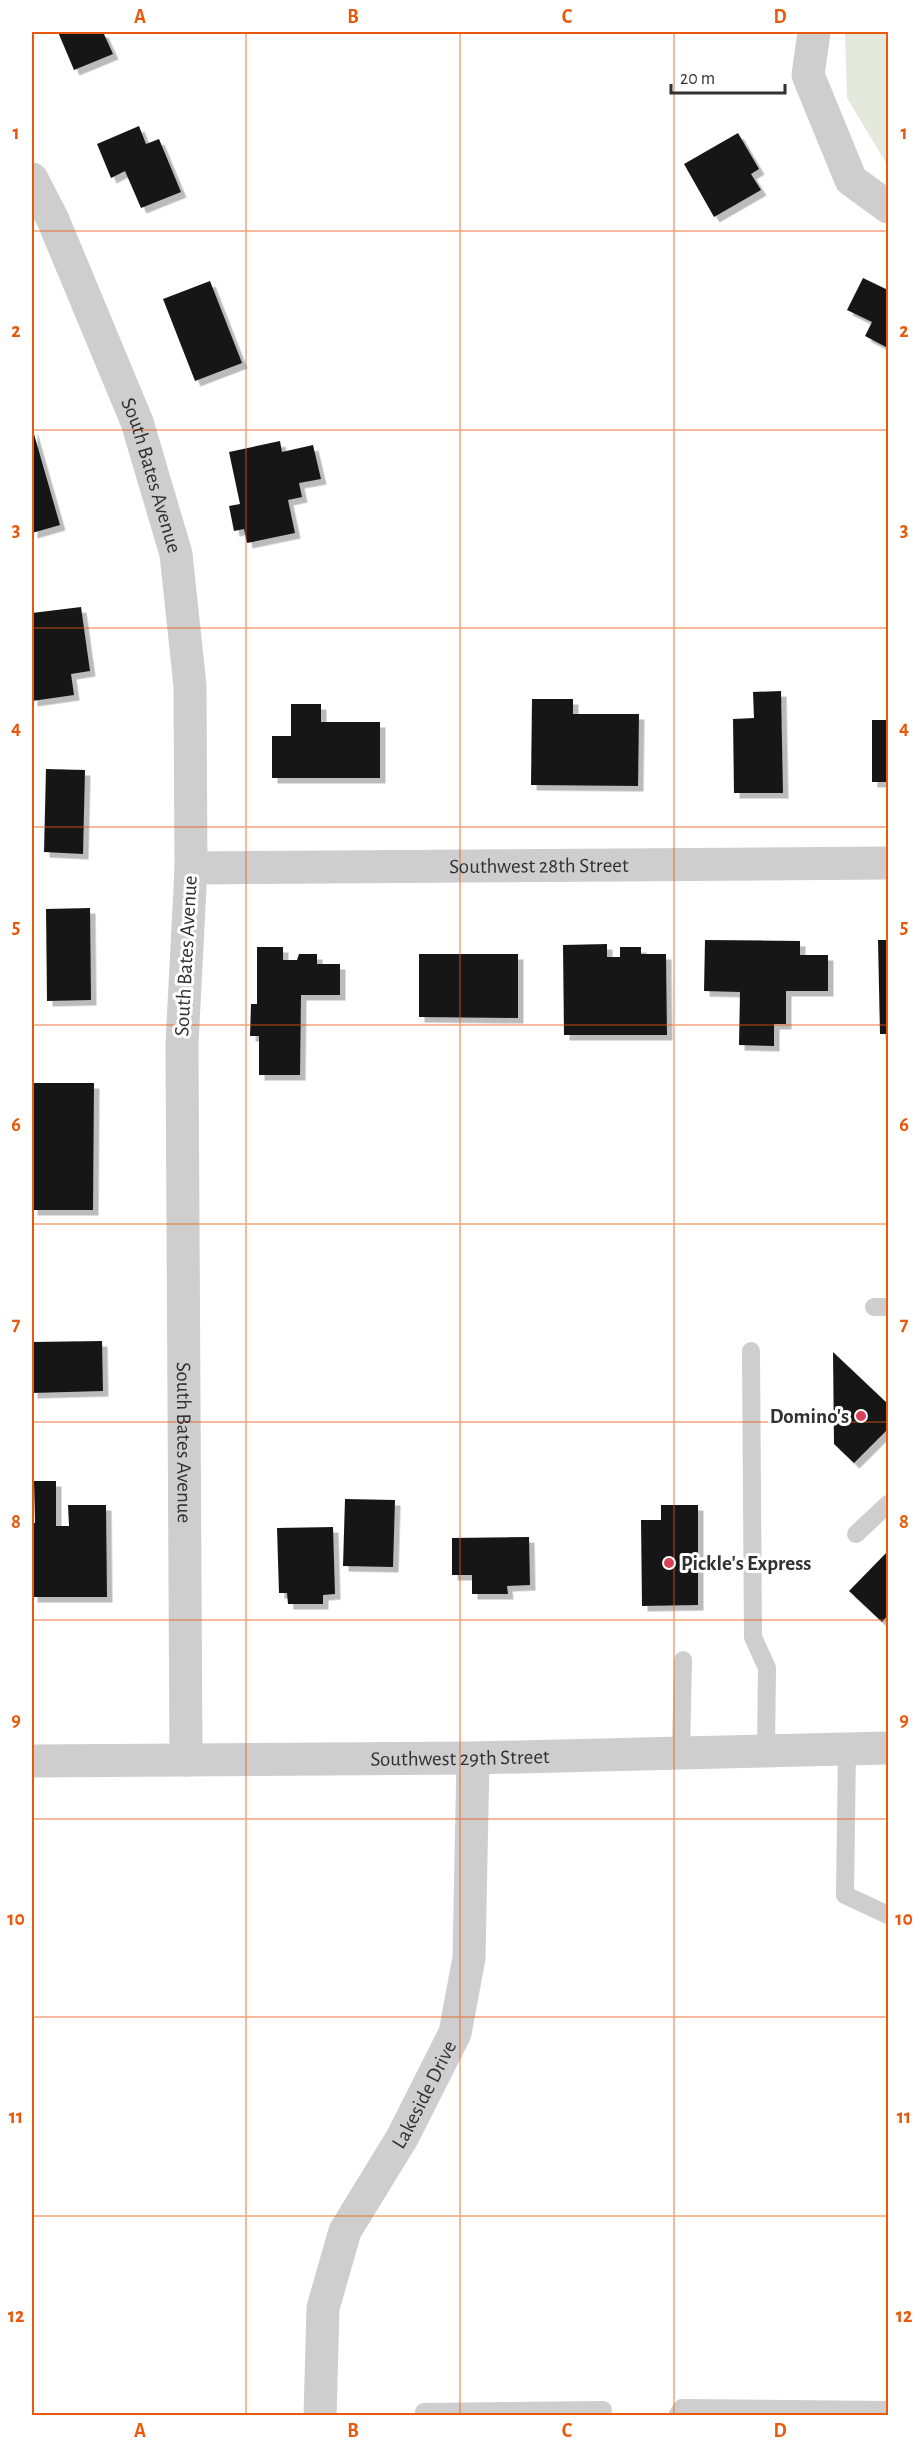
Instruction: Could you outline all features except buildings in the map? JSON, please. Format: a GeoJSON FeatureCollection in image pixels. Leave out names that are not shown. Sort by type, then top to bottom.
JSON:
{"type":"FeatureCollection","features":[{"type":"Feature","properties":{"kind":"street"},"geometry":{"type":"LineString","coordinates":[[814,32],[808,75],[851,180],[888,207]]}},
{"type":"Feature","properties":{"kind":"street","name":"South Bates Avenue"},"geometry":{"type":"LineString","coordinates":[[32,179],[53,220],[137,422],[176,554],[190,686],[191,868],[182,1044],[186,1760]]}},
{"type":"Feature","properties":{"kind":"street","name":"Southwest 28th Street"},"geometry":{"type":"LineString","coordinates":[[191,868],[888,863]]}},
{"type":"Feature","properties":{"kind":"street","name":"Southwest 29th Street"},"geometry":{"type":"LineString","coordinates":[[32,1761],[473,1758],[888,1748]]}},
{"type":"Feature","properties":{"kind":"street","name":"Lakeside Drive"},"geometry":{"type":"LineString","coordinates":[[320,2415],[323,2308],[345,2231],[402,2139],[455,2033],[469,1958],[473,1758]]}},
{"type":"Feature","properties":{"kind":"lane"},"geometry":{"type":"LineString","coordinates":[[751,1351],[753,1637],[767,1668],[766,1750]]}},
{"type":"Feature","properties":{"kind":"lane"},"geometry":{"type":"LineString","coordinates":[[856,1534],[888,1504]]}},
{"type":"Feature","properties":{"kind":"lane"},"geometry":{"type":"LineString","coordinates":[[681,1752],[683,1660]]}},
{"type":"Feature","properties":{"kind":"lane"},"geometry":{"type":"LineString","coordinates":[[847,1748],[845,1895],[888,1915]]}},
{"type":"Feature","properties":{"kind":"lane"},"geometry":{"type":"LineString","coordinates":[[677,2415],[682,2408],[888,2410]]}},
{"type":"Feature","properties":{"kind":"lane"},"geometry":{"type":"LineString","coordinates":[[423,2415],[423,2412],[603,2410]]}},
{"type":"Feature","properties":{"kind":"shaded area"},"geometry":{"type":"Polygon","coordinates":[[[845,32],[888,32],[888,166],[847,98],[845,32]]]}},
{"type":"Feature","properties":{"kind":"place","name":"Domino's"},"geometry":{"type":"Point","coordinates":[861,1416]}},
{"type":"Feature","properties":{"kind":"place","name":"Pickle's Express"},"geometry":{"type":"Point","coordinates":[669,1563]}}]}
